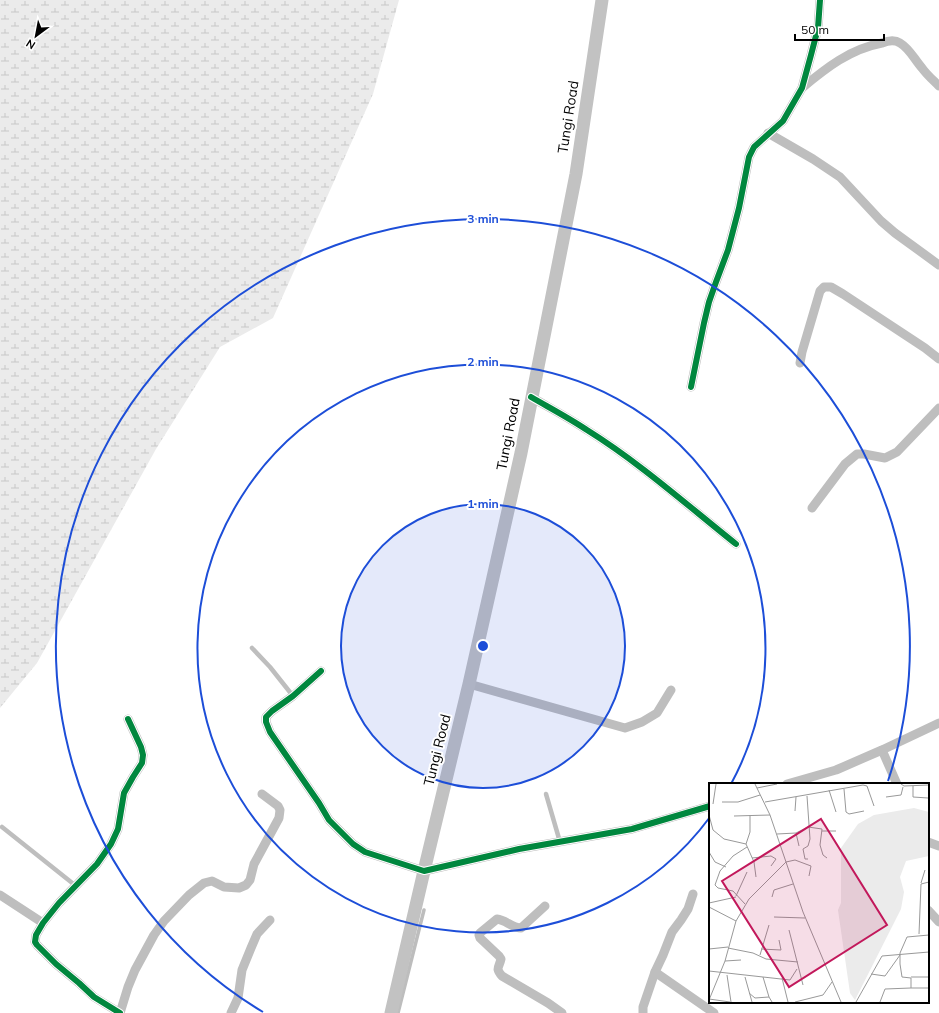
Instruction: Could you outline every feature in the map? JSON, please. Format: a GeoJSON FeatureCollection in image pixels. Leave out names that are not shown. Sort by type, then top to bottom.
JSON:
{"type":"FeatureCollection","features":[{"type":"Feature","properties":{"kind":"main road","name":"Tungi Road"},"geometry":{"type":"LineString","coordinates":[[391,1013],[469,684],[521,453],[576,174],[602,0]]}},
{"type":"Feature","properties":{"kind":"street"},"geometry":{"type":"LineString","coordinates":[[691,387],[704,323],[716,282],[728,250],[739,208],[749,158],[754,147],[783,121],[802,88],[818,28],[820,0]]}},
{"type":"Feature","properties":{"kind":"street"},"geometry":{"type":"LineString","coordinates":[[802,88],[830,65],[857,50],[874,44],[892,41],[898,42],[910,51],[921,68],[939,86]]}},
{"type":"Feature","properties":{"kind":"street"},"geometry":{"type":"LineString","coordinates":[[768,133],[813,159],[840,177],[881,221],[939,265]]}},
{"type":"Feature","properties":{"kind":"street"},"geometry":{"type":"LineString","coordinates":[[800,363],[820,291],[824,287],[831,288],[843,294],[925,348],[939,359]]}},
{"type":"Feature","properties":{"kind":"street"},"geometry":{"type":"LineString","coordinates":[[532,398],[587,429],[606,442],[654,477],[736,544]]}},
{"type":"Feature","properties":{"kind":"street"},"geometry":{"type":"LineString","coordinates":[[812,508],[845,464],[857,454],[885,458],[897,452],[939,408]]}},
{"type":"Feature","properties":{"kind":"street"},"geometry":{"type":"LineString","coordinates":[[321,671],[293,696],[272,711],[266,717],[266,722],[270,732],[329,820],[353,844],[365,852],[424,871],[519,849],[632,829],[709,806]]}},
{"type":"Feature","properties":{"kind":"street"},"geometry":{"type":"LineString","coordinates":[[469,684],[625,728],[642,722],[657,713],[671,690]]}},
{"type":"Feature","properties":{"kind":"street"},"geometry":{"type":"LineString","coordinates":[[128,719],[141,747],[143,755],[142,763],[124,792],[118,829],[111,844],[97,864],[59,903],[43,923],[36,935],[35,942],[56,964],[79,982],[94,997],[120,1013],[135,970],[150,942],[164,921],[189,895],[204,883],[212,881],[224,887],[239,888],[246,885],[250,880],[254,864],[279,818],[280,810],[278,806],[262,794]]}},
{"type":"Feature","properties":{"kind":"street"},"geometry":{"type":"LineString","coordinates":[[790,783],[836,770],[939,723]]}},
{"type":"Feature","properties":{"kind":"street"},"geometry":{"type":"LineString","coordinates":[[882,750],[897,783]]}},
{"type":"Feature","properties":{"kind":"street"},"geometry":{"type":"LineString","coordinates":[[929,842],[939,846]]}},
{"type":"Feature","properties":{"kind":"street"},"geometry":{"type":"LineString","coordinates":[[643,1013],[656,972],[672,932],[688,909],[693,894]]}},
{"type":"Feature","properties":{"kind":"street"},"geometry":{"type":"LineString","coordinates":[[0,896],[43,923]]}},
{"type":"Feature","properties":{"kind":"street"},"geometry":{"type":"LineString","coordinates":[[545,906],[521,928],[516,928],[497,919],[479,935],[480,938],[501,959],[497,968],[502,976],[562,1013]]}},
{"type":"Feature","properties":{"kind":"street"},"geometry":{"type":"LineString","coordinates":[[929,911],[939,922]]}},
{"type":"Feature","properties":{"kind":"street"},"geometry":{"type":"LineString","coordinates":[[231,1013],[238,998],[242,970],[251,948],[257,934],[270,920]]}},
{"type":"Feature","properties":{"kind":"street"},"geometry":{"type":"LineString","coordinates":[[656,972],[714,1013]]}},
{"type":"Feature","properties":{"kind":"lane"},"geometry":{"type":"LineString","coordinates":[[252,648],[270,667],[293,696]]}},
{"type":"Feature","properties":{"kind":"lane"},"geometry":{"type":"LineString","coordinates":[[546,794],[560,842]]}},
{"type":"Feature","properties":{"kind":"lane"},"geometry":{"type":"LineString","coordinates":[[2,827],[76,886]]}},
{"type":"Feature","properties":{"kind":"green space"},"geometry":{"type":"Polygon","coordinates":[[[0,0],[399,0],[373,94],[273,318],[220,347],[156,449],[37,663],[0,708],[0,0]]]}},
{"type":"Feature","properties":{"kind":"waterway"},"geometry":{"type":"LineString","coordinates":[[398,1013],[424,910]]}},
{"type":"Feature","properties":{"kind":"cycle path"},"geometry":{"type":"LineString","coordinates":[[691,387],[709,302],[728,250],[739,208],[749,157],[754,147],[783,121],[802,88],[818,28],[820,0]]}},
{"type":"Feature","properties":{"kind":"cycle path"},"geometry":{"type":"LineString","coordinates":[[531,397],[566,417],[626,456],[736,544]]}},
{"type":"Feature","properties":{"kind":"cycle path"},"geometry":{"type":"LineString","coordinates":[[321,671],[293,696],[272,711],[266,717],[266,722],[270,732],[329,820],[353,844],[365,852],[424,871],[519,849],[632,829],[709,806]]}},
{"type":"Feature","properties":{"kind":"cycle path"},"geometry":{"type":"LineString","coordinates":[[120,1013],[94,997],[56,964],[35,942],[36,935],[43,923],[59,903],[97,864],[111,844],[118,829],[124,793],[142,763],[143,755],[141,747],[128,719]]}}]}
